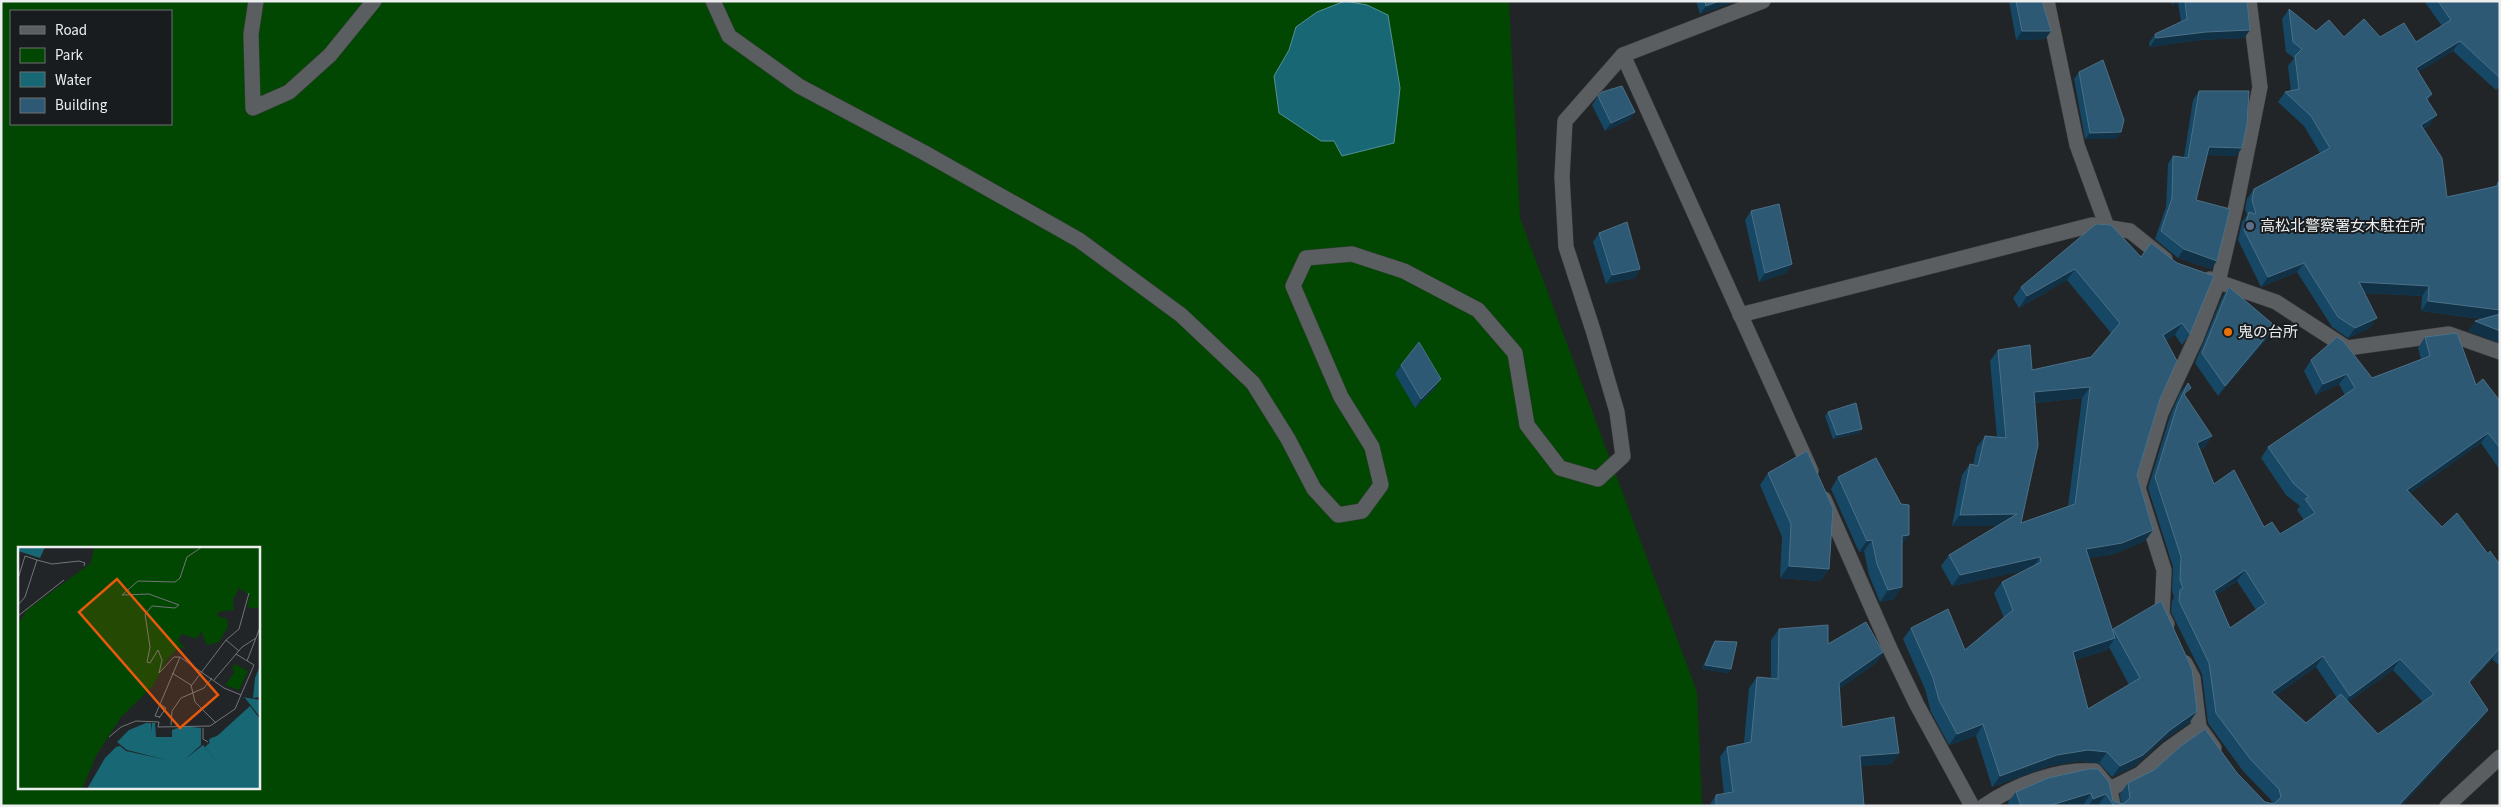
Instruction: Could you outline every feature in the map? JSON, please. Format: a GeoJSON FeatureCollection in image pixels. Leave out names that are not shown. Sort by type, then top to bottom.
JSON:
{"type":"FeatureCollection","features":[{"type":"Feature","properties":{"kind":"street"},"geometry":{"type":"LineString","coordinates":[[256,1],[251,34],[253,108],[289,92],[330,55],[374,1]]}},
{"type":"Feature","properties":{"kind":"street"},"geometry":{"type":"LineString","coordinates":[[713,1],[729,36],[799,86],[923,152],[1079,240],[1181,315],[1253,383],[1288,438],[1314,489],[1338,515],[1362,511],[1381,485],[1372,447],[1341,397],[1293,286],[1306,258],[1352,254],[1404,270],[1478,310],[1515,354],[1527,426],[1560,468],[1598,479],[1623,456],[1617,412],[1566,247],[1562,177],[1564,121],[1623,55],[1763,1]]}},
{"type":"Feature","properties":{"kind":"street"},"geometry":{"type":"LineString","coordinates":[[2047,1],[2077,145],[2107,227]]}},
{"type":"Feature","properties":{"kind":"street"},"geometry":{"type":"LineString","coordinates":[[2225,763],[2199,727],[2193,678],[2162,614],[2164,570],[2138,488],[2161,413],[2196,338],[2218,282],[2236,206],[2260,87],[2248,1]]}},
{"type":"Feature","properties":{"kind":"street"},"geometry":{"type":"LineString","coordinates":[[1623,55],[1850,554],[1890,649],[1917,705],[1972,806]]}},
{"type":"Feature","properties":{"kind":"street"},"geometry":{"type":"LineString","coordinates":[[1740,315],[2092,225],[2130,231],[2173,266]]}},
{"type":"Feature","properties":{"kind":"street"},"geometry":{"type":"LineString","coordinates":[[2200,276],[2276,302],[2347,348],[2449,334],[2500,352]]}},
{"type":"Feature","properties":{"kind":"street"},"geometry":{"type":"LineString","coordinates":[[2110,789],[2140,774],[2168,749],[2199,727]]}},
{"type":"Feature","properties":{"kind":"street"},"geometry":{"type":"LineString","coordinates":[[2447,806],[2500,757]]}},
{"type":"Feature","properties":{"kind":"street"},"geometry":{"type":"LineString","coordinates":[[1991,803],[2039,780],[2080,770],[2096,771],[2110,789],[2113,806]]}},
{"type":"Feature","properties":{"kind":"green space"},"geometry":{"type":"Polygon","coordinates":[[[1,1],[1509,1],[1520,218],[1697,692],[1702,806],[1,806],[1,1]]]}},
{"type":"Feature","properties":{"kind":"water"},"geometry":{"type":"Polygon","coordinates":[[[1345,1],[1367,5],[1388,15],[1400,88],[1394,143],[1342,156],[1334,141],[1321,141],[1279,113],[1274,76],[1289,50],[1296,27],[1317,12],[1345,1]]]}},
{"type":"Feature","properties":{"kind":"building"},"geometry":{"type":"Polygon","coordinates":[[[1705,1],[1719,1],[1706,6],[1705,1]]]}},
{"type":"Feature","properties":{"kind":"building"},"geometry":{"type":"Polygon","coordinates":[[[2016,1],[2042,1],[2051,31],[2022,31],[2016,1]]]}},
{"type":"Feature","properties":{"kind":"building"},"geometry":{"type":"Polygon","coordinates":[[[2185,1],[2247,1],[2250,30],[2206,32],[2156,38],[2155,34],[2187,19],[2185,1]]]}},
{"type":"Feature","properties":{"kind":"building"},"geometry":{"type":"Polygon","coordinates":[[[2438,1],[2500,1],[2500,78],[2460,41],[2416,68],[2432,94],[2426,98],[2437,115],[2421,125],[2442,158],[2447,197],[2498,186],[2498,182],[2500,182],[2500,310],[2428,301],[2429,286],[2359,282],[2377,318],[2355,328],[2338,317],[2304,263],[2268,277],[2244,230],[2249,212],[2256,214],[2252,200],[2254,189],[2330,148],[2311,116],[2285,92],[2299,89],[2295,56],[2302,49],[2293,42],[2289,9],[2316,31],[2329,20],[2344,37],[2364,19],[2380,37],[2404,23],[2416,42],[2451,20],[2438,1]]]}},
{"type":"Feature","properties":{"kind":"building"},"geometry":{"type":"Polygon","coordinates":[[[2103,60],[2124,120],[2121,132],[2090,133],[2079,72],[2103,60]]]}},
{"type":"Feature","properties":{"kind":"building"},"geometry":{"type":"Polygon","coordinates":[[[1622,86],[1635,112],[1611,123],[1598,96],[1602,92],[1622,86]]]}},
{"type":"Feature","properties":{"kind":"building"},"geometry":{"type":"Polygon","coordinates":[[[2199,91],[2249,91],[2247,124],[2242,148],[2209,147],[2196,200],[2230,209],[2217,261],[2184,249],[2161,231],[2172,198],[2173,156],[2188,158],[2199,91]]]}},
{"type":"Feature","properties":{"kind":"building"},"geometry":{"type":"Polygon","coordinates":[[[1779,204],[1792,264],[1765,273],[1751,211],[1779,204]]]}},
{"type":"Feature","properties":{"kind":"building"},"geometry":{"type":"Polygon","coordinates":[[[1627,222],[1640,269],[1612,275],[1599,233],[1627,222]]]}},
{"type":"Feature","properties":{"kind":"building"},"geometry":{"type":"Polygon","coordinates":[[[2096,224],[2111,225],[2141,257],[2151,243],[2177,263],[2214,276],[2190,334],[2182,323],[2163,335],[2177,361],[2160,399],[2137,475],[2153,530],[2122,543],[2086,549],[2115,638],[2073,652],[2088,709],[2140,678],[2113,629],[2161,601],[2192,669],[2197,711],[2170,730],[2143,755],[2120,766],[2107,752],[2088,750],[2057,755],[2000,776],[1983,724],[1957,734],[1939,700],[1933,678],[1911,628],[1948,609],[1965,650],[2013,610],[2002,582],[2041,562],[2040,557],[1960,575],[1949,555],[2017,514],[1960,515],[1970,464],[1978,466],[1985,436],[2006,438],[1998,350],[2030,345],[2032,370],[2091,357],[2120,323],[2075,269],[2027,296],[2021,287],[2096,224]],[[2090,387],[2034,392],[2038,445],[2021,523],[2075,504],[2090,387]]]}},
{"type":"Feature","properties":{"kind":"building"},"geometry":{"type":"Polygon","coordinates":[[[2229,287],[2275,326],[2225,386],[2202,353],[2229,287]]]}},
{"type":"Feature","properties":{"kind":"building"},"geometry":{"type":"Polygon","coordinates":[[[2500,314],[2500,331],[2475,321],[2500,314]]]}},
{"type":"Feature","properties":{"kind":"building"},"geometry":{"type":"Polygon","coordinates":[[[2457,333],[2476,385],[2483,379],[2500,401],[2500,448],[2488,433],[2407,490],[2442,527],[2457,513],[2488,554],[2490,551],[2500,565],[2500,648],[2469,682],[2488,710],[2398,806],[2114,806],[2106,794],[2093,799],[2091,793],[2048,806],[2021,806],[2016,792],[2048,778],[2089,769],[2098,769],[2109,782],[2113,801],[2123,804],[2130,798],[2128,783],[2154,770],[2181,746],[2205,729],[2237,773],[2265,802],[2274,804],[2281,797],[2279,789],[2251,760],[2216,713],[2209,663],[2179,601],[2180,590],[2183,588],[2180,580],[2181,557],[2155,477],[2177,406],[2188,383],[2191,388],[2184,394],[2212,436],[2197,443],[2214,484],[2234,470],[2264,527],[2272,522],[2280,534],[2315,513],[2305,499],[2309,497],[2294,484],[2268,447],[2355,388],[2347,374],[2323,384],[2311,360],[2337,337],[2344,342],[2372,378],[2430,356],[2425,337],[2457,333]],[[2245,570],[2214,591],[2230,628],[2266,603],[2245,570]],[[2323,656],[2272,692],[2306,723],[2341,694],[2378,734],[2434,694],[2400,659],[2350,696],[2323,656]]]}},
{"type":"Feature","properties":{"kind":"building"},"geometry":{"type":"Polygon","coordinates":[[[1419,342],[1441,379],[1421,399],[1401,365],[1419,342]]]}},
{"type":"Feature","properties":{"kind":"building"},"geometry":{"type":"Polygon","coordinates":[[[1856,403],[1862,429],[1837,435],[1828,412],[1856,403]]]}},
{"type":"Feature","properties":{"kind":"building"},"geometry":{"type":"Polygon","coordinates":[[[1807,451],[1833,508],[1829,569],[1789,566],[1791,524],[1768,473],[1807,451]]]}},
{"type":"Feature","properties":{"kind":"building"},"geometry":{"type":"Polygon","coordinates":[[[1876,458],[1901,504],[1909,505],[1909,535],[1902,536],[1902,587],[1888,590],[1877,564],[1872,540],[1867,541],[1838,477],[1876,458]]]}},
{"type":"Feature","properties":{"kind":"building"},"geometry":{"type":"Polygon","coordinates":[[[1866,622],[1883,652],[1839,683],[1842,727],[1894,717],[1899,753],[1860,756],[1864,806],[1716,806],[1716,795],[1733,792],[1727,747],[1751,742],[1757,677],[1778,679],[1779,629],[1828,625],[1828,644],[1866,622]]]}},
{"type":"Feature","properties":{"kind":"building"},"geometry":{"type":"Polygon","coordinates":[[[1715,641],[1737,642],[1731,669],[1705,665],[1715,641]]]}},
{"type":"Feature","properties":{"kind":"place","name":"高松北警察署女木駐在所"},"geometry":{"type":"Point","coordinates":[2250,226]}},
{"type":"Feature","properties":{"kind":"place","name":"鬼の台所"},"geometry":{"type":"Point","coordinates":[2228,332]}}]}
